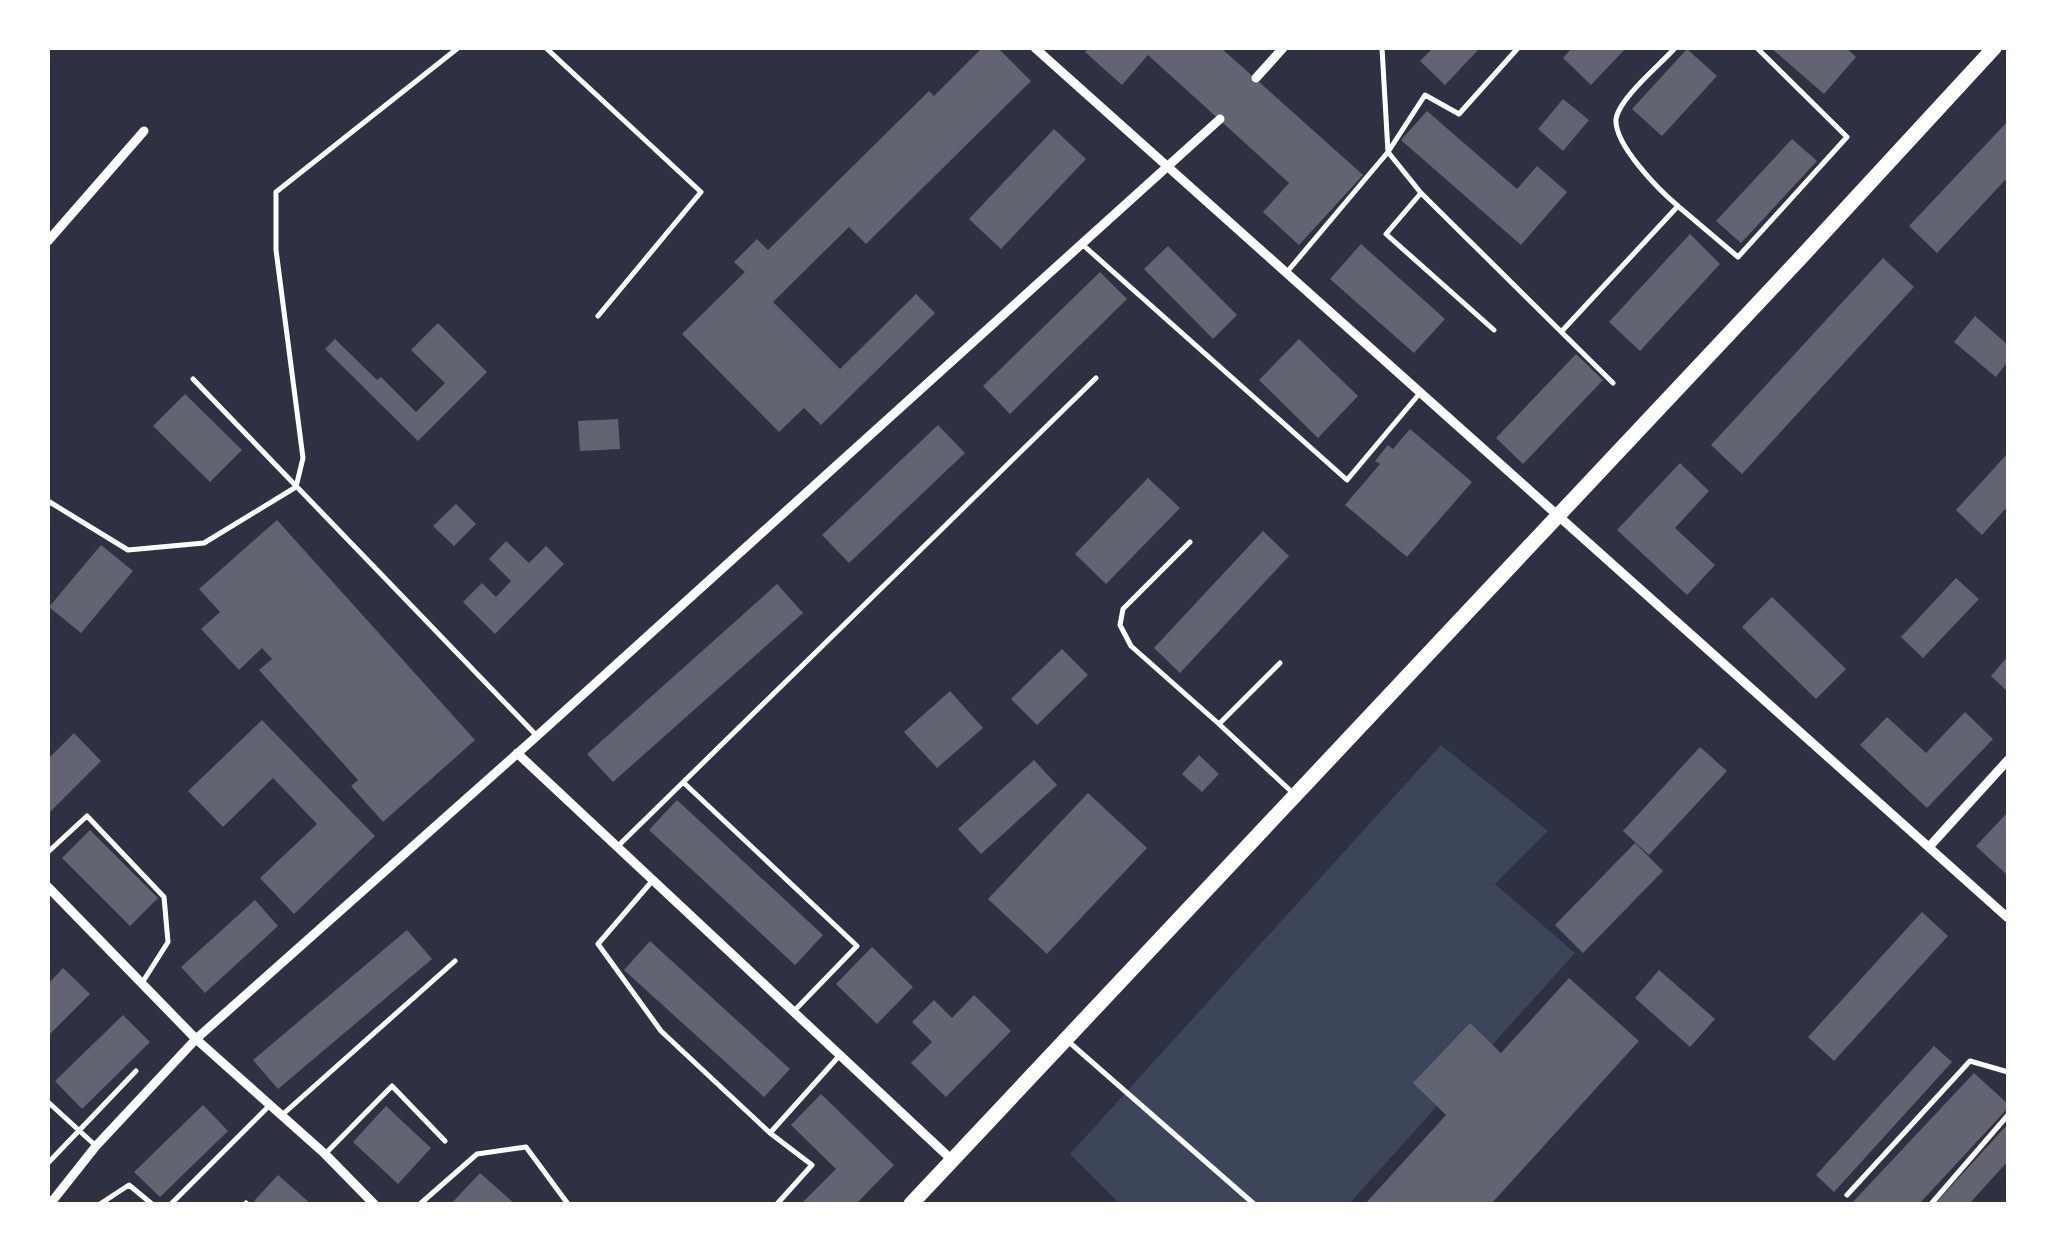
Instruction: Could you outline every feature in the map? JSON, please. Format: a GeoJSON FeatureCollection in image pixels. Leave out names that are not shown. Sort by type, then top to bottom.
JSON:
{"type":"FeatureCollection","features":[{"type":"Feature","properties":{"kind":"main road"},"geometry":{"type":"LineString","coordinates":[[912,1204],[1994,48]]}},
{"type":"Feature","properties":{"kind":"street"},"geometry":{"type":"LineString","coordinates":[[1035,48],[2008,918]]}},
{"type":"Feature","properties":{"kind":"street"},"geometry":{"type":"LineString","coordinates":[[1256,78],[1283,48]]}},
{"type":"Feature","properties":{"kind":"street"},"geometry":{"type":"LineString","coordinates":[[56,1202],[96,1146],[196,1039],[1220,120]]}},
{"type":"Feature","properties":{"kind":"street"},"geometry":{"type":"LineString","coordinates":[[48,241],[144,131]]}},
{"type":"Feature","properties":{"kind":"street"},"geometry":{"type":"LineString","coordinates":[[517,753],[952,1160]]}},
{"type":"Feature","properties":{"kind":"street"},"geometry":{"type":"LineString","coordinates":[[1928,846],[2008,760]]}},
{"type":"Feature","properties":{"kind":"street"},"geometry":{"type":"LineString","coordinates":[[48,887],[196,1039],[374,1204]]}},
{"type":"Feature","properties":{"kind":"lane"},"geometry":{"type":"LineString","coordinates":[[48,501],[128,550],[204,543],[296,486],[304,458],[276,250],[276,192],[458,48]]}},
{"type":"Feature","properties":{"kind":"lane"},"geometry":{"type":"LineString","coordinates":[[546,48],[701,192],[598,316]]}},
{"type":"Feature","properties":{"kind":"lane"},"geometry":{"type":"LineString","coordinates":[[1382,48],[1388,152],[1421,193],[1613,382]]}},
{"type":"Feature","properties":{"kind":"lane"},"geometry":{"type":"LineString","coordinates":[[1287,272],[1388,152],[1425,95],[1459,114],[1518,48]]}},
{"type":"Feature","properties":{"kind":"lane"},"geometry":{"type":"LineString","coordinates":[[1674,48],[1624,102],[1616,118],[1618,132],[1654,186],[1738,258],[1847,137],[1757,48]]}},
{"type":"Feature","properties":{"kind":"lane"},"geometry":{"type":"LineString","coordinates":[[1421,193],[1386,234],[1494,330]]}},
{"type":"Feature","properties":{"kind":"lane"},"geometry":{"type":"LineString","coordinates":[[1562,331],[1678,206]]}},
{"type":"Feature","properties":{"kind":"lane"},"geometry":{"type":"LineString","coordinates":[[1082,245],[1347,480],[1420,393]]}},
{"type":"Feature","properties":{"kind":"lane"},"geometry":{"type":"LineString","coordinates":[[617,846],[1096,378]]}},
{"type":"Feature","properties":{"kind":"lane"},"geometry":{"type":"LineString","coordinates":[[193,379],[537,736]]}},
{"type":"Feature","properties":{"kind":"lane"},"geometry":{"type":"LineString","coordinates":[[1190,542],[1123,609],[1120,624],[1131,646],[1296,796]]}},
{"type":"Feature","properties":{"kind":"lane"},"geometry":{"type":"LineString","coordinates":[[1219,724],[1280,663]]}},
{"type":"Feature","properties":{"kind":"lane"},"geometry":{"type":"LineString","coordinates":[[684,783],[857,946],[793,1012]]}},
{"type":"Feature","properties":{"kind":"lane"},"geometry":{"type":"LineString","coordinates":[[48,852],[87,816],[164,898],[168,942],[142,983]]}},
{"type":"Feature","properties":{"kind":"lane"},"geometry":{"type":"LineString","coordinates":[[653,880],[598,944],[662,1030],[770,1133],[812,1166],[777,1204]]}},
{"type":"Feature","properties":{"kind":"lane"},"geometry":{"type":"LineString","coordinates":[[280,1117],[455,961]]}},
{"type":"Feature","properties":{"kind":"lane"},"geometry":{"type":"LineString","coordinates":[[1066,1040],[1254,1204]]}},
{"type":"Feature","properties":{"kind":"lane"},"geometry":{"type":"LineString","coordinates":[[770,1133],[840,1055]]}},
{"type":"Feature","properties":{"kind":"lane"},"geometry":{"type":"LineString","coordinates":[[1847,1195],[1970,1061],[2008,1072]]}},
{"type":"Feature","properties":{"kind":"lane"},"geometry":{"type":"LineString","coordinates":[[48,1163],[136,1071]]}},
{"type":"Feature","properties":{"kind":"lane"},"geometry":{"type":"LineString","coordinates":[[324,1154],[392,1086],[445,1141]]}},
{"type":"Feature","properties":{"kind":"lane"},"geometry":{"type":"LineString","coordinates":[[48,1102],[96,1146]]}},
{"type":"Feature","properties":{"kind":"lane"},"geometry":{"type":"LineString","coordinates":[[170,1204],[268,1106]]}},
{"type":"Feature","properties":{"kind":"lane"},"geometry":{"type":"LineString","coordinates":[[1931,1204],[2008,1115]]}},
{"type":"Feature","properties":{"kind":"lane"},"geometry":{"type":"LineString","coordinates":[[420,1204],[477,1154],[526,1148],[568,1204]]}},
{"type":"Feature","properties":{"kind":"lane"},"geometry":{"type":"LineString","coordinates":[[100,1204],[129,1185],[152,1204]]}},
{"type":"Feature","properties":{"kind":"shaded area"},"geometry":{"type":"Polygon","coordinates":[[[1441,745],[1548,831],[1495,884],[1575,953],[1349,1204],[1120,1204],[1070,1154],[1441,745]]]}},
{"type":"Feature","properties":{"kind":"building"},"geometry":{"type":"Polygon","coordinates":[[[982,48],[998,48],[1031,81],[866,244],[849,227],[773,302],[840,369],[916,294],[935,313],[821,425],[804,408],[779,432],[682,334],[745,272],[734,262],[757,239],[768,250],[929,91],[934,96],[982,48]]]}},
{"type":"Feature","properties":{"kind":"building"},"geometry":{"type":"Polygon","coordinates":[[[1089,48],[1221,48],[1363,175],[1299,245],[1263,212],[1289,183],[1148,55],[1122,85],[1085,52],[1089,48]]]}},
{"type":"Feature","properties":{"kind":"building"},"geometry":{"type":"Polygon","coordinates":[[[1433,48],[1480,48],[1445,85],[1420,61],[1433,48]]]}},
{"type":"Feature","properties":{"kind":"building"},"geometry":{"type":"Polygon","coordinates":[[[1572,48],[1626,48],[1591,85],[1563,58],[1572,48]]]}},
{"type":"Feature","properties":{"kind":"building"},"geometry":{"type":"Polygon","coordinates":[[[1771,48],[1846,48],[1856,57],[1824,94],[1771,48]]]}},
{"type":"Feature","properties":{"kind":"building"},"geometry":{"type":"Polygon","coordinates":[[[1687,49],[1717,76],[1662,136],[1632,109],[1687,49]]]}},
{"type":"Feature","properties":{"kind":"building"},"geometry":{"type":"Polygon","coordinates":[[[1563,99],[1589,120],[1563,151],[1538,129],[1563,99]]]}},
{"type":"Feature","properties":{"kind":"building"},"geometry":{"type":"Polygon","coordinates":[[[1427,111],[1517,189],[1537,166],[1567,192],[1521,245],[1401,140],[1427,111]]]}},
{"type":"Feature","properties":{"kind":"building"},"geometry":{"type":"Polygon","coordinates":[[[2008,121],[2008,177],[1937,253],[1909,226],[2008,121]]]}},
{"type":"Feature","properties":{"kind":"building"},"geometry":{"type":"Polygon","coordinates":[[[1054,129],[1086,159],[1001,249],[969,219],[1054,129]]]}},
{"type":"Feature","properties":{"kind":"building"},"geometry":{"type":"Polygon","coordinates":[[[1792,139],[1817,161],[1741,243],[1716,221],[1792,139]]]}},
{"type":"Feature","properties":{"kind":"building"},"geometry":{"type":"Polygon","coordinates":[[[1690,234],[1720,264],[1640,351],[1609,322],[1690,234]]]}},
{"type":"Feature","properties":{"kind":"building"},"geometry":{"type":"Polygon","coordinates":[[[1361,244],[1445,319],[1414,353],[1330,279],[1361,244]]]}},
{"type":"Feature","properties":{"kind":"building"},"geometry":{"type":"Polygon","coordinates":[[[1168,246],[1237,315],[1213,339],[1144,269],[1168,246]]]}},
{"type":"Feature","properties":{"kind":"building"},"geometry":{"type":"Polygon","coordinates":[[[1883,258],[1914,287],[1742,474],[1711,445],[1883,258]]]}},
{"type":"Feature","properties":{"kind":"building"},"geometry":{"type":"Polygon","coordinates":[[[1100,272],[1127,299],[1010,414],[983,386],[1100,272]]]}},
{"type":"Feature","properties":{"kind":"building"},"geometry":{"type":"Polygon","coordinates":[[[1975,316],[2008,345],[2008,361],[1996,377],[1954,342],[1975,316]]]}},
{"type":"Feature","properties":{"kind":"building"},"geometry":{"type":"Polygon","coordinates":[[[438,323],[487,372],[418,441],[325,349],[335,339],[416,412],[445,383],[411,350],[438,323]]]}},
{"type":"Feature","properties":{"kind":"building"},"geometry":{"type":"Polygon","coordinates":[[[1299,339],[1358,396],[1318,438],[1259,380],[1299,339]]]}},
{"type":"Feature","properties":{"kind":"building"},"geometry":{"type":"Polygon","coordinates":[[[1576,354],[1603,380],[1523,464],[1496,438],[1576,354]]]}},
{"type":"Feature","properties":{"kind":"building"},"geometry":{"type":"Polygon","coordinates":[[[185,394],[242,450],[210,482],[153,426],[185,394]]]}},
{"type":"Feature","properties":{"kind":"building"},"geometry":{"type":"Polygon","coordinates":[[[618,419],[620,449],[580,451],[578,421],[618,419]]]}},
{"type":"Feature","properties":{"kind":"building"},"geometry":{"type":"Polygon","coordinates":[[[938,425],[965,453],[849,563],[822,535],[938,425]]]}},
{"type":"Feature","properties":{"kind":"building"},"geometry":{"type":"Polygon","coordinates":[[[1410,429],[1472,482],[1407,557],[1345,505],[1380,464],[1375,461],[1388,445],[1393,449],[1410,429]]]}},
{"type":"Feature","properties":{"kind":"building"},"geometry":{"type":"Polygon","coordinates":[[[2008,453],[2008,506],[1982,535],[1956,510],[2008,453]]]}},
{"type":"Feature","properties":{"kind":"building"},"geometry":{"type":"Polygon","coordinates":[[[1680,463],[1709,491],[1675,528],[1715,565],[1687,595],[1617,530],[1680,463]]]}},
{"type":"Feature","properties":{"kind":"building"},"geometry":{"type":"Polygon","coordinates":[[[1148,478],[1180,508],[1106,584],[1075,554],[1148,478]]]}},
{"type":"Feature","properties":{"kind":"building"},"geometry":{"type":"Polygon","coordinates":[[[456,504],[476,524],[454,546],[433,526],[456,504]]]}},
{"type":"Feature","properties":{"kind":"building"},"geometry":{"type":"Polygon","coordinates":[[[277,520],[475,740],[383,822],[351,786],[358,780],[259,670],[272,659],[262,648],[239,670],[201,629],[220,612],[199,589],[277,520]]]}},
{"type":"Feature","properties":{"kind":"building"},"geometry":{"type":"Polygon","coordinates":[[[1263,531],[1289,556],[1180,673],[1154,648],[1263,531]]]}},
{"type":"Feature","properties":{"kind":"building"},"geometry":{"type":"Polygon","coordinates":[[[506,541],[529,563],[546,546],[564,564],[495,634],[463,602],[482,583],[496,597],[511,581],[489,559],[506,541]]]}},
{"type":"Feature","properties":{"kind":"building"},"geometry":{"type":"Polygon","coordinates":[[[101,545],[133,571],[81,633],[49,607],[101,545]]]}},
{"type":"Feature","properties":{"kind":"building"},"geometry":{"type":"Polygon","coordinates":[[[1956,578],[1979,599],[1923,658],[1901,637],[1956,578]]]}},
{"type":"Feature","properties":{"kind":"building"},"geometry":{"type":"Polygon","coordinates":[[[777,584],[803,613],[613,782],[587,754],[777,584]]]}},
{"type":"Feature","properties":{"kind":"building"},"geometry":{"type":"Polygon","coordinates":[[[1772,597],[1846,669],[1816,699],[1742,627],[1772,597]]]}},
{"type":"Feature","properties":{"kind":"building"},"geometry":{"type":"Polygon","coordinates":[[[1062,649],[1088,675],[1037,725],[1011,699],[1062,649]]]}},
{"type":"Feature","properties":{"kind":"building"},"geometry":{"type":"Polygon","coordinates":[[[2008,656],[2008,692],[1991,676],[2008,656]]]}},
{"type":"Feature","properties":{"kind":"building"},"geometry":{"type":"Polygon","coordinates":[[[950,691],[983,728],[937,768],[904,732],[950,691]]]}},
{"type":"Feature","properties":{"kind":"building"},"geometry":{"type":"Polygon","coordinates":[[[1965,712],[1993,739],[1927,808],[1860,745],[1887,717],[1926,753],[1965,712]]]}},
{"type":"Feature","properties":{"kind":"building"},"geometry":{"type":"Polygon","coordinates":[[[262,720],[375,836],[294,914],[260,878],[317,824],[273,778],[223,827],[188,791],[262,720]]]}},
{"type":"Feature","properties":{"kind":"building"},"geometry":{"type":"Polygon","coordinates":[[[74,733],[101,761],[48,814],[48,759],[74,733]]]}},
{"type":"Feature","properties":{"kind":"building"},"geometry":{"type":"Polygon","coordinates":[[[1700,747],[1727,771],[1649,855],[1623,831],[1700,747]]]}},
{"type":"Feature","properties":{"kind":"building"},"geometry":{"type":"Polygon","coordinates":[[[1199,755],[1219,774],[1202,792],[1182,774],[1199,755]]]}},
{"type":"Feature","properties":{"kind":"building"},"geometry":{"type":"Polygon","coordinates":[[[1034,760],[1057,785],[981,854],[958,829],[1034,760]]]}},
{"type":"Feature","properties":{"kind":"building"},"geometry":{"type":"Polygon","coordinates":[[[1088,793],[1147,848],[1047,954],[988,899],[1088,793]]]}},
{"type":"Feature","properties":{"kind":"building"},"geometry":{"type":"Polygon","coordinates":[[[677,800],[823,935],[795,965],[649,830],[677,800]]]}},
{"type":"Feature","properties":{"kind":"building"},"geometry":{"type":"Polygon","coordinates":[[[2008,812],[2008,871],[2006,874],[1976,846],[2008,812]]]}},
{"type":"Feature","properties":{"kind":"building"},"geometry":{"type":"Polygon","coordinates":[[[90,830],[158,898],[130,926],[62,858],[90,830]]]}},
{"type":"Feature","properties":{"kind":"building"},"geometry":{"type":"Polygon","coordinates":[[[1635,843],[1663,871],[1583,953],[1555,925],[1635,843]]]}},
{"type":"Feature","properties":{"kind":"building"},"geometry":{"type":"Polygon","coordinates":[[[255,900],[278,926],[205,993],[181,967],[255,900]]]}},
{"type":"Feature","properties":{"kind":"building"},"geometry":{"type":"Polygon","coordinates":[[[1922,912],[1948,936],[1834,1061],[1808,1037],[1922,912]]]}},
{"type":"Feature","properties":{"kind":"building"},"geometry":{"type":"Polygon","coordinates":[[[407,930],[432,959],[278,1089],[253,1060],[407,930]]]}},
{"type":"Feature","properties":{"kind":"building"},"geometry":{"type":"Polygon","coordinates":[[[650,941],[790,1069],[764,1097],[624,970],[650,941]]]}},
{"type":"Feature","properties":{"kind":"building"},"geometry":{"type":"Polygon","coordinates":[[[872,947],[913,987],[877,1024],[836,984],[872,947]]]}},
{"type":"Feature","properties":{"kind":"building"},"geometry":{"type":"Polygon","coordinates":[[[63,968],[90,994],[50,1034],[48,984],[63,968]]]}},
{"type":"Feature","properties":{"kind":"building"},"geometry":{"type":"Polygon","coordinates":[[[1659,970],[1715,1019],[1690,1047],[1635,998],[1659,970]]]}},
{"type":"Feature","properties":{"kind":"building"},"geometry":{"type":"Polygon","coordinates":[[[1569,978],[1639,1041],[1491,1204],[1365,1204],[1446,1115],[1413,1083],[1470,1023],[1501,1053],[1569,978]]]}},
{"type":"Feature","properties":{"kind":"building"},"geometry":{"type":"Polygon","coordinates":[[[974,995],[1011,1031],[946,1097],[911,1063],[932,1042],[912,1022],[934,1000],[952,1018],[974,995]]]}},
{"type":"Feature","properties":{"kind":"building"},"geometry":{"type":"Polygon","coordinates":[[[123,1015],[150,1042],[82,1109],[55,1081],[123,1015]]]}},
{"type":"Feature","properties":{"kind":"building"},"geometry":{"type":"Polygon","coordinates":[[[1934,1046],[1952,1062],[1834,1192],[1816,1175],[1934,1046]]]}},
{"type":"Feature","properties":{"kind":"building"},"geometry":{"type":"Polygon","coordinates":[[[1974,1073],[2008,1108],[1919,1204],[1851,1204],[1974,1073]]]}},
{"type":"Feature","properties":{"kind":"building"},"geometry":{"type":"Polygon","coordinates":[[[821,1094],[894,1165],[856,1204],[801,1204],[836,1169],[791,1125],[821,1094]]]}},
{"type":"Feature","properties":{"kind":"building"},"geometry":{"type":"Polygon","coordinates":[[[203,1105],[228,1131],[160,1197],[134,1172],[203,1105]]]}},
{"type":"Feature","properties":{"kind":"building"},"geometry":{"type":"Polygon","coordinates":[[[386,1106],[431,1148],[398,1184],[353,1142],[386,1106]]]}},
{"type":"Feature","properties":{"kind":"building"},"geometry":{"type":"Polygon","coordinates":[[[2005,1127],[2008,1161],[1969,1204],[1935,1204],[2005,1127]]]}},
{"type":"Feature","properties":{"kind":"building"},"geometry":{"type":"Polygon","coordinates":[[[480,1173],[515,1204],[451,1204],[480,1173]]]}},
{"type":"Feature","properties":{"kind":"building"},"geometry":{"type":"Polygon","coordinates":[[[278,1175],[311,1204],[257,1204],[254,1201],[278,1175]]]}}]}
